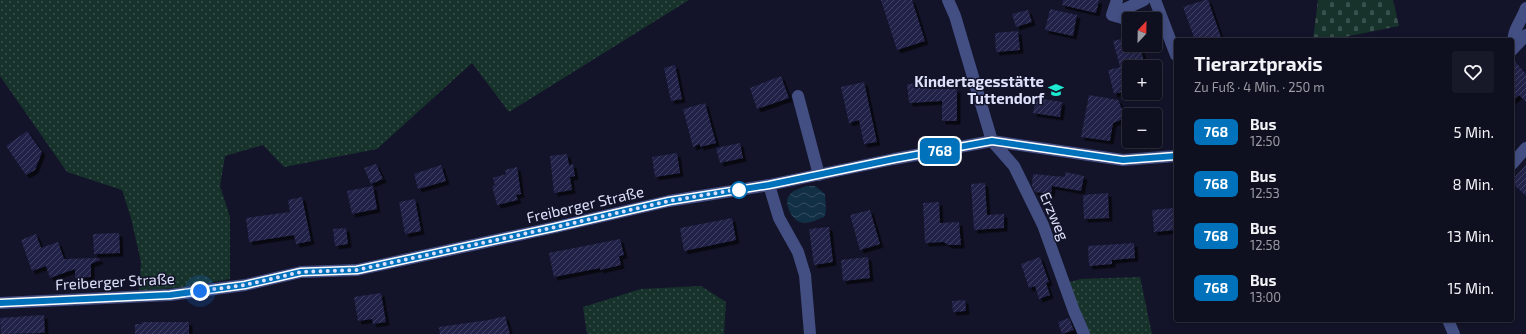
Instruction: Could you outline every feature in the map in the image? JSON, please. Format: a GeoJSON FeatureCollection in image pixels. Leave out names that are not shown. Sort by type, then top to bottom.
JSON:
{"type":"FeatureCollection","features":[{"type":"Feature","properties":{"kind":"street"},"geometry":{"type":"LineString","coordinates":[[948,0],[955,16],[992,141]]}},
{"type":"Feature","properties":{"kind":"street"},"geometry":{"type":"LineString","coordinates":[[1112,15],[1117,0]]}},
{"type":"Feature","properties":{"kind":"street"},"geometry":{"type":"LineString","coordinates":[[1112,15],[1144,0]]}},
{"type":"Feature","properties":{"kind":"street"},"geometry":{"type":"LineString","coordinates":[[1155,0],[1174,49]]}},
{"type":"Feature","properties":{"kind":"street"},"geometry":{"type":"LineString","coordinates":[[1513,38],[1514,32],[1526,8]]}},
{"type":"Feature","properties":{"kind":"street"},"geometry":{"type":"LineString","coordinates":[[1112,15],[1122,18]]}},
{"type":"Feature","properties":{"kind":"street"},"geometry":{"type":"LineString","coordinates":[[1162,31],[1167,33]]}},
{"type":"Feature","properties":{"kind":"street"},"geometry":{"type":"LineString","coordinates":[[1514,47],[1526,35]]}},
{"type":"Feature","properties":{"kind":"street"},"geometry":{"type":"LineString","coordinates":[[798,96],[819,175]]}},
{"type":"Feature","properties":{"kind":"street","name":"Freiberger Straße"},"geometry":{"type":"LineString","coordinates":[[0,303],[170,295],[245,285],[301,272],[357,270],[669,201],[769,185],[894,159],[992,141],[1123,160],[1174,156]]}},
{"type":"Feature","properties":{"kind":"street","name":"Erzweg"},"geometry":{"type":"LineString","coordinates":[[992,141],[1014,166],[1043,225],[1074,311],[1084,334]]}},
{"type":"Feature","properties":{"kind":"street"},"geometry":{"type":"LineString","coordinates":[[1514,162],[1526,148]]}},
{"type":"Feature","properties":{"kind":"street"},"geometry":{"type":"LineString","coordinates":[[769,185],[780,218],[798,252],[805,274],[810,334]]}},
{"type":"Feature","properties":{"kind":"street"},"geometry":{"type":"LineString","coordinates":[[1449,322],[1454,334]]}},
{"type":"Feature","properties":{"kind":"green space"},"geometry":{"type":"Polygon","coordinates":[[[0,0],[689,0],[509,112],[472,63],[377,149],[284,167],[263,145],[225,156],[220,186],[230,217],[230,279],[186,287],[139,291],[141,262],[131,218],[122,190],[67,172],[0,76],[0,0]]]}},
{"type":"Feature","properties":{"kind":"green space"},"geometry":{"type":"Polygon","coordinates":[[[1318,0],[1393,0],[1399,26],[1340,38],[1313,38],[1318,0]]]}},
{"type":"Feature","properties":{"kind":"green space"},"geometry":{"type":"Polygon","coordinates":[[[1140,277],[1152,334],[1088,334],[1069,282],[1081,279],[1140,277]]]}},
{"type":"Feature","properties":{"kind":"green space"},"geometry":{"type":"Polygon","coordinates":[[[701,286],[726,302],[724,334],[587,334],[583,307],[641,289],[701,286]]]}},
{"type":"Feature","properties":{"kind":"water"},"geometry":{"type":"Polygon","coordinates":[[[807,186],[815,186],[825,194],[826,212],[824,217],[803,223],[794,218],[788,208],[787,203],[789,195],[792,192],[807,186]]]}},
{"type":"Feature","properties":{"kind":"building"},"geometry":{"type":"Polygon","coordinates":[[[881,0],[912,0],[925,41],[897,50],[881,0]]]}},
{"type":"Feature","properties":{"kind":"building"},"geometry":{"type":"Polygon","coordinates":[[[1063,0],[1099,0],[1096,13],[1062,5],[1063,0]]]}},
{"type":"Feature","properties":{"kind":"building"},"geometry":{"type":"Polygon","coordinates":[[[1208,0],[1221,38],[1194,38],[1183,7],[1208,0]]]}},
{"type":"Feature","properties":{"kind":"building"},"geometry":{"type":"Polygon","coordinates":[[[1050,9],[1077,15],[1073,36],[1045,30],[1050,9]]]}},
{"type":"Feature","properties":{"kind":"building"},"geometry":{"type":"Polygon","coordinates":[[[1028,10],[1032,22],[1016,27],[1012,14],[1028,10]]]}},
{"type":"Feature","properties":{"kind":"building"},"geometry":{"type":"Polygon","coordinates":[[[1018,31],[1020,50],[996,52],[995,33],[1018,31]]]}},
{"type":"Feature","properties":{"kind":"building"},"geometry":{"type":"Polygon","coordinates":[[[1122,39],[1122,52],[1142,52],[1143,60],[1122,60],[1122,92],[1114,94],[1108,70],[1120,67],[1113,41],[1122,39]]]}},
{"type":"Feature","properties":{"kind":"building"},"geometry":{"type":"Polygon","coordinates":[[[1514,60],[1526,74],[1526,102],[1519,95],[1514,99],[1514,60]]]}},
{"type":"Feature","properties":{"kind":"building"},"geometry":{"type":"Polygon","coordinates":[[[675,65],[682,99],[671,101],[664,68],[675,65]]]}},
{"type":"Feature","properties":{"kind":"building"},"geometry":{"type":"Polygon","coordinates":[[[781,76],[789,98],[757,109],[750,88],[781,76]]]}},
{"type":"Feature","properties":{"kind":"building"},"geometry":{"type":"Polygon","coordinates":[[[864,82],[877,142],[864,144],[859,120],[849,123],[841,87],[864,82]]]}},
{"type":"Feature","properties":{"kind":"building"},"geometry":{"type":"Polygon","coordinates":[[[928,83],[929,89],[957,89],[957,121],[942,121],[942,101],[909,103],[907,84],[928,83]]]}},
{"type":"Feature","properties":{"kind":"building"},"geometry":{"type":"Polygon","coordinates":[[[1089,95],[1118,100],[1122,109],[1122,120],[1113,123],[1110,141],[1081,137],[1089,95]]]}},
{"type":"Feature","properties":{"kind":"building"},"geometry":{"type":"Polygon","coordinates":[[[1036,98],[1062,102],[1060,117],[1033,113],[1036,98]]]}},
{"type":"Feature","properties":{"kind":"building"},"geometry":{"type":"Polygon","coordinates":[[[705,103],[716,143],[700,147],[700,144],[693,147],[683,109],[705,103]]]}},
{"type":"Feature","properties":{"kind":"building"},"geometry":{"type":"Polygon","coordinates":[[[27,131],[42,152],[35,170],[26,175],[6,146],[27,131]]]}},
{"type":"Feature","properties":{"kind":"building"},"geometry":{"type":"Polygon","coordinates":[[[740,143],[743,158],[720,163],[716,148],[740,143]]]}},
{"type":"Feature","properties":{"kind":"building"},"geometry":{"type":"Polygon","coordinates":[[[677,153],[680,173],[655,177],[652,157],[677,153]]]}},
{"type":"Feature","properties":{"kind":"building"},"geometry":{"type":"Polygon","coordinates":[[[567,154],[569,165],[573,164],[575,176],[570,177],[572,190],[554,193],[550,156],[567,154]]]}},
{"type":"Feature","properties":{"kind":"building"},"geometry":{"type":"Polygon","coordinates":[[[376,164],[383,179],[371,184],[364,168],[376,164]]]}},
{"type":"Feature","properties":{"kind":"building"},"geometry":{"type":"Polygon","coordinates":[[[441,165],[446,181],[418,189],[414,174],[441,165]]]}},
{"type":"Feature","properties":{"kind":"building"},"geometry":{"type":"Polygon","coordinates":[[[1526,165],[1526,196],[1514,185],[1514,178],[1526,165]]]}},
{"type":"Feature","properties":{"kind":"building"},"geometry":{"type":"Polygon","coordinates":[[[517,167],[521,194],[516,195],[518,200],[497,205],[492,186],[495,185],[493,178],[506,174],[505,170],[517,167]]]}},
{"type":"Feature","properties":{"kind":"building"},"geometry":{"type":"Polygon","coordinates":[[[1065,172],[1084,176],[1081,191],[1052,186],[1051,194],[1035,192],[1032,186],[1033,174],[1065,177],[1065,172]]]}},
{"type":"Feature","properties":{"kind":"building"},"geometry":{"type":"Polygon","coordinates":[[[985,183],[987,215],[1004,214],[1004,228],[974,230],[971,184],[985,183]]]}},
{"type":"Feature","properties":{"kind":"building"},"geometry":{"type":"Polygon","coordinates":[[[373,186],[377,209],[352,214],[347,191],[373,186]]]}},
{"type":"Feature","properties":{"kind":"building"},"geometry":{"type":"Polygon","coordinates":[[[1108,193],[1109,218],[1084,219],[1083,195],[1108,193]]]}},
{"type":"Feature","properties":{"kind":"building"},"geometry":{"type":"Polygon","coordinates":[[[302,197],[311,241],[296,244],[294,235],[249,242],[246,218],[290,212],[288,200],[302,197]]]}},
{"type":"Feature","properties":{"kind":"building"},"geometry":{"type":"Polygon","coordinates":[[[415,199],[421,231],[405,234],[399,202],[415,199]]]}},
{"type":"Feature","properties":{"kind":"building"},"geometry":{"type":"Polygon","coordinates":[[[939,202],[940,223],[959,222],[961,245],[948,245],[944,242],[925,243],[923,203],[939,202]]]}},
{"type":"Feature","properties":{"kind":"building"},"geometry":{"type":"Polygon","coordinates":[[[1174,208],[1174,230],[1154,232],[1152,210],[1174,208]]]}},
{"type":"Feature","properties":{"kind":"building"},"geometry":{"type":"Polygon","coordinates":[[[870,210],[880,244],[860,250],[850,215],[870,210]]]}},
{"type":"Feature","properties":{"kind":"building"},"geometry":{"type":"Polygon","coordinates":[[[732,218],[736,240],[684,251],[680,228],[732,218]]]}},
{"type":"Feature","properties":{"kind":"building"},"geometry":{"type":"Polygon","coordinates":[[[829,227],[833,262],[814,265],[809,229],[829,227]]]}},
{"type":"Feature","properties":{"kind":"building"},"geometry":{"type":"Polygon","coordinates":[[[346,228],[348,244],[335,246],[333,229],[346,228]]]}},
{"type":"Feature","properties":{"kind":"building"},"geometry":{"type":"Polygon","coordinates":[[[119,233],[120,253],[94,254],[93,234],[119,233]]]}},
{"type":"Feature","properties":{"kind":"building"},"geometry":{"type":"Polygon","coordinates":[[[36,234],[41,248],[58,242],[64,259],[99,258],[100,260],[91,264],[91,277],[75,278],[75,269],[50,278],[46,266],[32,271],[21,240],[36,234]]]}},
{"type":"Feature","properties":{"kind":"building"},"geometry":{"type":"Polygon","coordinates":[[[620,239],[624,255],[619,256],[621,265],[600,270],[600,268],[554,277],[549,253],[620,239]]]}},
{"type":"Feature","properties":{"kind":"building"},"geometry":{"type":"Polygon","coordinates":[[[1134,243],[1135,258],[1112,260],[1112,264],[1089,266],[1088,246],[1134,243]]]}},
{"type":"Feature","properties":{"kind":"building"},"geometry":{"type":"Polygon","coordinates":[[[868,257],[870,278],[843,281],[841,260],[868,257]]]}},
{"type":"Feature","properties":{"kind":"building"},"geometry":{"type":"Polygon","coordinates":[[[1040,257],[1049,282],[1046,283],[1050,295],[1039,299],[1035,286],[1029,288],[1021,264],[1040,257]]]}},
{"type":"Feature","properties":{"kind":"building"},"geometry":{"type":"Polygon","coordinates":[[[381,293],[386,322],[373,324],[372,319],[358,321],[354,297],[381,293]]]}},
{"type":"Feature","properties":{"kind":"building"},"geometry":{"type":"Polygon","coordinates":[[[965,300],[966,311],[953,312],[952,301],[965,300]]]}},
{"type":"Feature","properties":{"kind":"building"},"geometry":{"type":"Polygon","coordinates":[[[44,315],[45,333],[1,334],[0,318],[44,315]]]}},
{"type":"Feature","properties":{"kind":"building"},"geometry":{"type":"Polygon","coordinates":[[[505,316],[510,334],[440,334],[439,327],[489,320],[505,316]]]}},
{"type":"Feature","properties":{"kind":"building"},"geometry":{"type":"Polygon","coordinates":[[[1069,318],[1074,330],[1062,334],[1058,322],[1069,318]]]}},
{"type":"Feature","properties":{"kind":"building"},"geometry":{"type":"Polygon","coordinates":[[[141,322],[189,322],[189,334],[135,334],[135,324],[142,324],[141,322]]]}},
{"type":"Feature","properties":{"kind":"bus line","name":"768"},"geometry":{"type":"LineString","coordinates":[[0,303],[170,295],[245,285],[301,272],[357,270],[669,201],[769,185],[894,159],[992,141],[1123,160],[1174,156]]}},
{"type":"Feature","properties":{"kind":"place","name":"Kindertagesstätte Tuttendorf"},"geometry":{"type":"Point","coordinates":[1056,90]}},
{"type":"Feature","properties":{"kind":"route"},"geometry":{"type":"LineString","coordinates":[[200,291],[245,285],[301,272],[357,270],[669,201],[740,189],[739,190]]}}]}
